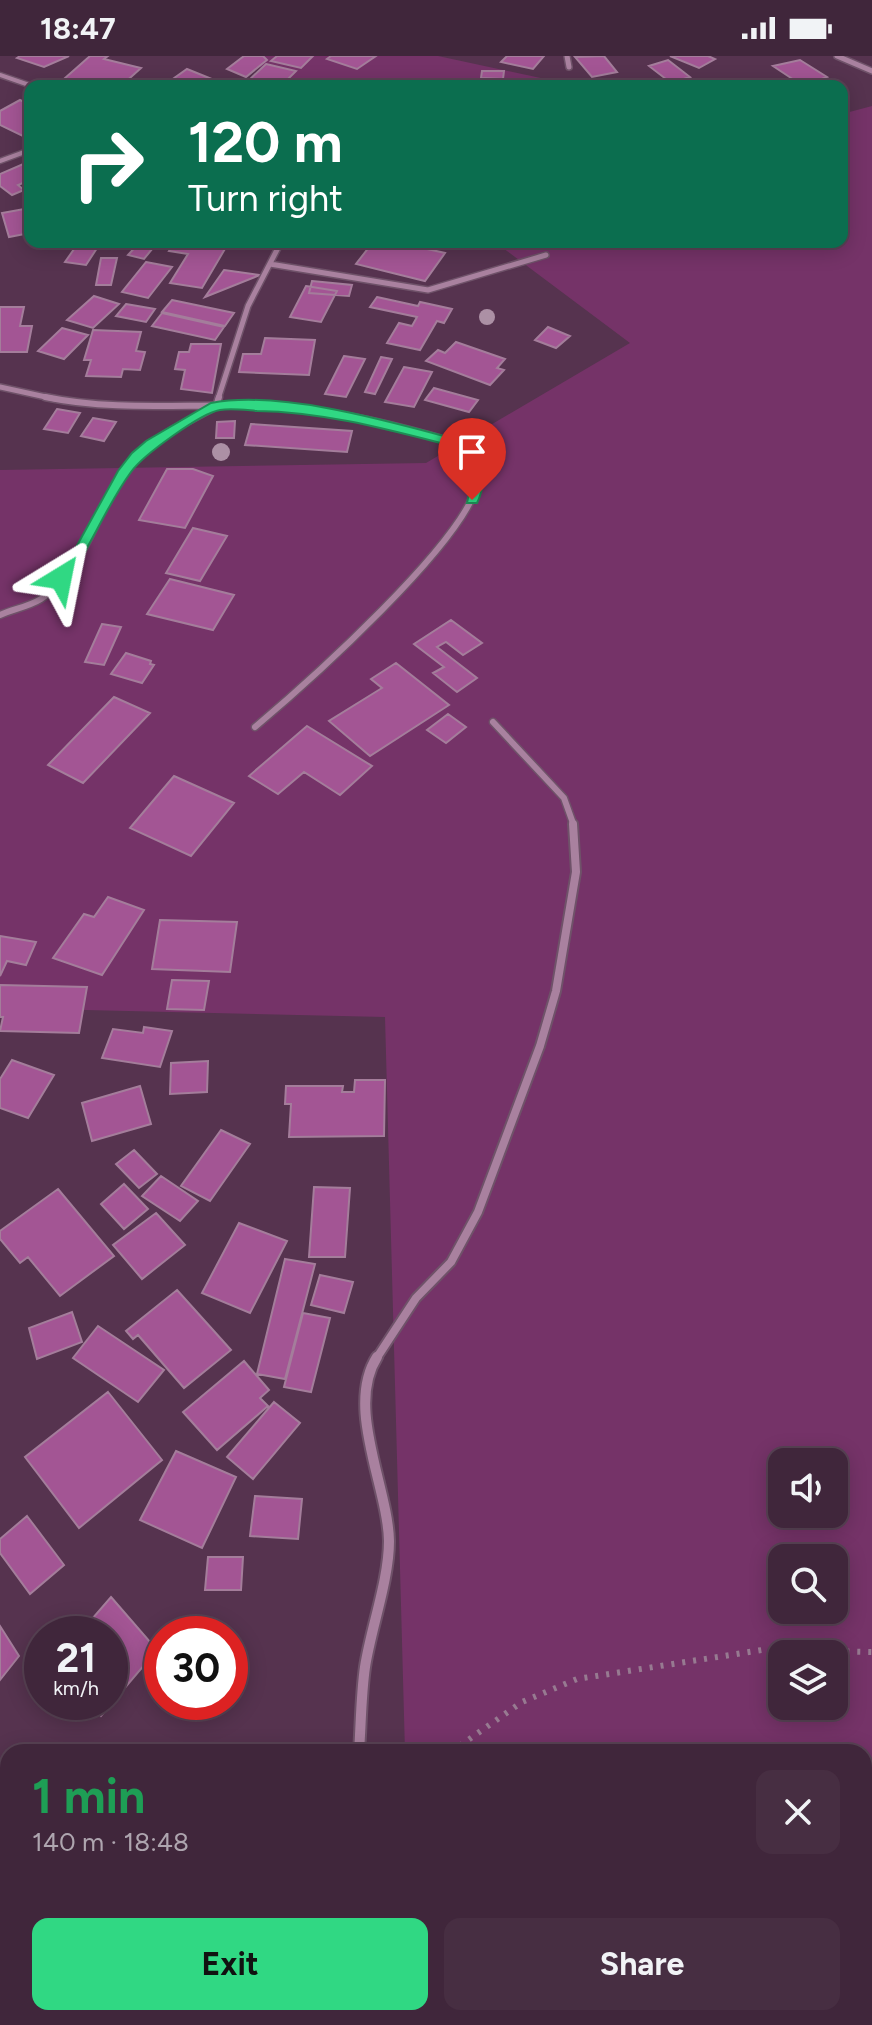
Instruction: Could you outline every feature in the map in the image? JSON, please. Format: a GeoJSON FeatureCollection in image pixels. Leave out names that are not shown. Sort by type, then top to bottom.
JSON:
{"type":"FeatureCollection","features":[{"type":"Feature","properties":{"kind":"street"},"geometry":{"type":"LineString","coordinates":[[567,56],[569,67]]}},
{"type":"Feature","properties":{"kind":"street"},"geometry":{"type":"LineString","coordinates":[[837,56],[872,71]]}},
{"type":"Feature","properties":{"kind":"street"},"geometry":{"type":"LineString","coordinates":[[0,615],[39,600],[53,588],[80,553],[125,471],[137,456],[151,444],[216,406],[248,306],[278,248]]}},
{"type":"Feature","properties":{"kind":"street"},"geometry":{"type":"LineString","coordinates":[[270,264],[428,290],[546,255]]}},
{"type":"Feature","properties":{"kind":"street"},"geometry":{"type":"LineString","coordinates":[[0,387],[64,401],[136,408],[276,407],[350,416],[466,446],[478,483],[472,500],[380,614],[340,655],[255,727]]}},
{"type":"Feature","properties":{"kind":"street"},"geometry":{"type":"LineString","coordinates":[[360,1744],[365,1669],[389,1543],[384,1503],[365,1426],[371,1367],[416,1298],[451,1262],[478,1212],[540,1046],[556,991],[576,872],[576,832],[564,798],[493,722]]}},
{"type":"Feature","properties":{"kind":"lane"},"geometry":{"type":"LineString","coordinates":[[0,75],[24,83]]}},
{"type":"Feature","properties":{"kind":"lane"},"geometry":{"type":"LineString","coordinates":[[0,161],[24,152]]}},
{"type":"Feature","properties":{"kind":"path"},"geometry":{"type":"LineString","coordinates":[[462,1744],[522,1702],[577,1679],[762,1650],[872,1652]]}},
{"type":"Feature","properties":{"kind":"shaded area"},"geometry":{"type":"Polygon","coordinates":[[[245,56],[438,56],[550,80],[277,80],[245,56]]]}},
{"type":"Feature","properties":{"kind":"shaded area"},"geometry":{"type":"Polygon","coordinates":[[[872,106],[872,1744],[405,1744],[385,1017],[0,1008],[0,470],[426,463],[630,343],[503,248],[848,248],[848,112],[872,106]]]}},
{"type":"Feature","properties":{"kind":"building"},"geometry":{"type":"Polygon","coordinates":[[[69,56],[44,67],[17,58],[69,56]]]}},
{"type":"Feature","properties":{"kind":"building"},"geometry":{"type":"Polygon","coordinates":[[[90,56],[108,56],[104,59],[141,68],[128,80],[63,80],[90,56]]]}},
{"type":"Feature","properties":{"kind":"building"},"geometry":{"type":"Polygon","coordinates":[[[244,56],[263,56],[267,60],[246,77],[227,69],[244,56]]]}},
{"type":"Feature","properties":{"kind":"building"},"geometry":{"type":"Polygon","coordinates":[[[277,56],[313,56],[301,68],[271,61],[277,56]]]}},
{"type":"Feature","properties":{"kind":"building"},"geometry":{"type":"Polygon","coordinates":[[[331,56],[376,56],[357,69],[327,59],[331,56]]]}},
{"type":"Feature","properties":{"kind":"building"},"geometry":{"type":"Polygon","coordinates":[[[507,56],[544,56],[533,69],[501,62],[507,56]]]}},
{"type":"Feature","properties":{"kind":"building"},"geometry":{"type":"Polygon","coordinates":[[[604,56],[617,72],[592,77],[575,57],[604,56]]]}},
{"type":"Feature","properties":{"kind":"building"},"geometry":{"type":"Polygon","coordinates":[[[670,56],[708,56],[715,59],[699,68],[670,56]]]}},
{"type":"Feature","properties":{"kind":"building"},"geometry":{"type":"Polygon","coordinates":[[[668,60],[690,77],[667,80],[649,66],[668,60]]]}},
{"type":"Feature","properties":{"kind":"building"},"geometry":{"type":"Polygon","coordinates":[[[800,60],[827,77],[794,80],[773,66],[800,60]]]}},
{"type":"Feature","properties":{"kind":"building"},"geometry":{"type":"Polygon","coordinates":[[[266,64],[296,71],[287,80],[249,80],[266,64]]]}},
{"type":"Feature","properties":{"kind":"building"},"geometry":{"type":"Polygon","coordinates":[[[187,69],[214,80],[171,80],[187,69]]]}},
{"type":"Feature","properties":{"kind":"building"},"geometry":{"type":"Polygon","coordinates":[[[482,71],[504,71],[503,79],[481,78],[482,71]]]}},
{"type":"Feature","properties":{"kind":"building"},"geometry":{"type":"Polygon","coordinates":[[[20,100],[24,102],[24,137],[0,125],[0,111],[20,100]]]}},
{"type":"Feature","properties":{"kind":"building"},"geometry":{"type":"Polygon","coordinates":[[[24,164],[24,182],[18,185],[24,190],[12,195],[0,186],[0,174],[24,164]]]}},
{"type":"Feature","properties":{"kind":"building"},"geometry":{"type":"Polygon","coordinates":[[[24,209],[24,234],[9,237],[2,213],[24,209]]]}},
{"type":"Feature","properties":{"kind":"building"},"geometry":{"type":"Polygon","coordinates":[[[75,248],[97,248],[86,265],[65,262],[75,248]]]}},
{"type":"Feature","properties":{"kind":"building"},"geometry":{"type":"Polygon","coordinates":[[[134,248],[153,248],[144,259],[128,255],[134,248]]]}},
{"type":"Feature","properties":{"kind":"building"},"geometry":{"type":"Polygon","coordinates":[[[171,248],[225,248],[202,288],[170,283],[188,254],[169,251],[171,248]]]}},
{"type":"Feature","properties":{"kind":"building"},"geometry":{"type":"Polygon","coordinates":[[[368,248],[423,248],[445,253],[425,281],[356,264],[368,248]]]}},
{"type":"Feature","properties":{"kind":"building"},"geometry":{"type":"Polygon","coordinates":[[[101,258],[117,258],[111,285],[96,285],[101,258]]]}},
{"type":"Feature","properties":{"kind":"building"},"geometry":{"type":"Polygon","coordinates":[[[146,262],[172,267],[148,298],[122,292],[146,262]]]}},
{"type":"Feature","properties":{"kind":"building"},"geometry":{"type":"Polygon","coordinates":[[[224,270],[260,275],[205,297],[224,270]]]}},
{"type":"Feature","properties":{"kind":"building"},"geometry":{"type":"Polygon","coordinates":[[[312,281],[352,285],[349,296],[309,293],[312,281]]]}},
{"type":"Feature","properties":{"kind":"building"},"geometry":{"type":"Polygon","coordinates":[[[306,286],[337,291],[321,322],[290,317],[306,286]]]}},
{"type":"Feature","properties":{"kind":"building"},"geometry":{"type":"Polygon","coordinates":[[[94,296],[119,304],[93,328],[67,320],[94,296]]]}},
{"type":"Feature","properties":{"kind":"building"},"geometry":{"type":"Polygon","coordinates":[[[377,297],[418,306],[420,302],[452,309],[444,323],[437,321],[420,350],[387,343],[399,323],[412,326],[417,317],[370,307],[377,297]]]}},
{"type":"Feature","properties":{"kind":"building"},"geometry":{"type":"Polygon","coordinates":[[[172,300],[234,313],[225,326],[162,312],[172,300]]]}},
{"type":"Feature","properties":{"kind":"building"},"geometry":{"type":"Polygon","coordinates":[[[126,304],[155,309],[146,322],[116,316],[126,304]]]}},
{"type":"Feature","properties":{"kind":"building"},"geometry":{"type":"Polygon","coordinates":[[[0,307],[24,307],[20,326],[32,326],[27,352],[0,352],[0,307]]]}},
{"type":"Feature","properties":{"kind":"building"},"geometry":{"type":"Polygon","coordinates":[[[162,313],[224,327],[215,340],[152,326],[162,313]]]}},
{"type":"Feature","properties":{"kind":"building"},"geometry":{"type":"Polygon","coordinates":[[[548,327],[570,336],[556,348],[535,340],[548,327]]]}},
{"type":"Feature","properties":{"kind":"building"},"geometry":{"type":"Polygon","coordinates":[[[62,328],[88,335],[64,359],[38,351],[62,328]]]}},
{"type":"Feature","properties":{"kind":"building"},"geometry":{"type":"Polygon","coordinates":[[[93,330],[141,332],[136,351],[145,352],[140,370],[123,369],[121,377],[86,376],[91,360],[84,360],[93,330]]]}},
{"type":"Feature","properties":{"kind":"building"},"geometry":{"type":"Polygon","coordinates":[[[265,338],[315,340],[309,375],[239,372],[243,354],[261,354],[265,338]]]}},
{"type":"Feature","properties":{"kind":"building"},"geometry":{"type":"Polygon","coordinates":[[[456,342],[505,359],[497,368],[504,370],[490,385],[426,361],[438,350],[445,353],[456,342]]]}},
{"type":"Feature","properties":{"kind":"building"},"geometry":{"type":"Polygon","coordinates":[[[191,344],[221,344],[212,393],[181,389],[185,370],[175,369],[179,352],[189,352],[191,344]]]}},
{"type":"Feature","properties":{"kind":"building"},"geometry":{"type":"Polygon","coordinates":[[[344,356],[365,359],[346,397],[325,394],[344,356]]]}},
{"type":"Feature","properties":{"kind":"building"},"geometry":{"type":"Polygon","coordinates":[[[381,357],[392,359],[375,394],[365,392],[381,357]]]}},
{"type":"Feature","properties":{"kind":"building"},"geometry":{"type":"Polygon","coordinates":[[[404,367],[432,372],[414,407],[385,402],[404,367]]]}},
{"type":"Feature","properties":{"kind":"building"},"geometry":{"type":"Polygon","coordinates":[[[434,388],[478,400],[469,412],[425,400],[434,388]]]}},
{"type":"Feature","properties":{"kind":"building"},"geometry":{"type":"Polygon","coordinates":[[[57,409],[80,413],[68,433],[44,429],[57,409]]]}},
{"type":"Feature","properties":{"kind":"building"},"geometry":{"type":"Polygon","coordinates":[[[93,418],[116,422],[104,441],[81,436],[93,418]]]}},
{"type":"Feature","properties":{"kind":"building"},"geometry":{"type":"Polygon","coordinates":[[[235,421],[234,438],[216,438],[217,422],[235,421]]]}},
{"type":"Feature","properties":{"kind":"building"},"geometry":{"type":"Polygon","coordinates":[[[251,424],[352,431],[347,452],[245,445],[251,424]]]}},
{"type":"Feature","properties":{"kind":"building"},"geometry":{"type":"Polygon","coordinates":[[[167,469],[193,469],[213,476],[185,528],[139,520],[167,469]]]}},
{"type":"Feature","properties":{"kind":"building"},"geometry":{"type":"Polygon","coordinates":[[[193,528],[227,536],[200,581],[166,573],[193,528]]]}},
{"type":"Feature","properties":{"kind":"building"},"geometry":{"type":"Polygon","coordinates":[[[170,579],[234,595],[213,630],[147,614],[170,579]]]}},
{"type":"Feature","properties":{"kind":"building"},"geometry":{"type":"Polygon","coordinates":[[[451,620],[482,643],[463,655],[446,642],[437,647],[477,678],[457,692],[433,673],[444,667],[414,644],[451,620]]]}},
{"type":"Feature","properties":{"kind":"building"},"geometry":{"type":"Polygon","coordinates":[[[102,624],[121,627],[104,665],[85,662],[102,624]]]}},
{"type":"Feature","properties":{"kind":"building"},"geometry":{"type":"Polygon","coordinates":[[[126,653],[151,661],[150,664],[154,665],[142,683],[111,674],[126,653]]]}},
{"type":"Feature","properties":{"kind":"building"},"geometry":{"type":"Polygon","coordinates":[[[396,663],[449,705],[370,756],[329,721],[382,688],[371,679],[396,663]]]}},
{"type":"Feature","properties":{"kind":"building"},"geometry":{"type":"Polygon","coordinates":[[[114,697],[150,713],[83,783],[48,765],[114,697]]]}},
{"type":"Feature","properties":{"kind":"building"},"geometry":{"type":"Polygon","coordinates":[[[448,714],[466,727],[446,743],[427,730],[448,714]]]}},
{"type":"Feature","properties":{"kind":"building"},"geometry":{"type":"Polygon","coordinates":[[[307,726],[372,766],[340,795],[304,772],[278,794],[249,776],[307,726]]]}},
{"type":"Feature","properties":{"kind":"building"},"geometry":{"type":"Polygon","coordinates":[[[174,776],[234,803],[191,856],[130,828],[174,776]]]}},
{"type":"Feature","properties":{"kind":"building"},"geometry":{"type":"Polygon","coordinates":[[[108,897],[144,910],[102,975],[53,958],[84,914],[94,917],[108,897]]]}},
{"type":"Feature","properties":{"kind":"building"},"geometry":{"type":"Polygon","coordinates":[[[160,920],[237,922],[230,972],[152,969],[160,920]]]}},
{"type":"Feature","properties":{"kind":"building"},"geometry":{"type":"Polygon","coordinates":[[[0,936],[36,942],[26,965],[7,961],[0,976],[0,936]]]}},
{"type":"Feature","properties":{"kind":"building"},"geometry":{"type":"Polygon","coordinates":[[[172,980],[209,981],[204,1010],[167,1009],[172,980]]]}},
{"type":"Feature","properties":{"kind":"building"},"geometry":{"type":"Polygon","coordinates":[[[0,985],[87,987],[79,1033],[0,1031],[3,1017],[0,1017],[0,985]]]}},
{"type":"Feature","properties":{"kind":"building"},"geometry":{"type":"Polygon","coordinates":[[[144,1027],[172,1031],[160,1067],[102,1058],[113,1029],[143,1033],[144,1027]]]}},
{"type":"Feature","properties":{"kind":"building"},"geometry":{"type":"Polygon","coordinates":[[[12,1060],[54,1075],[28,1118],[0,1108],[0,1079],[12,1060]]]}},
{"type":"Feature","properties":{"kind":"building"},"geometry":{"type":"Polygon","coordinates":[[[208,1061],[207,1092],[170,1094],[171,1063],[208,1061]]]}},
{"type":"Feature","properties":{"kind":"building"},"geometry":{"type":"Polygon","coordinates":[[[355,1080],[385,1080],[384,1136],[289,1137],[291,1104],[285,1104],[286,1086],[343,1086],[342,1092],[354,1092],[355,1080]]]}},
{"type":"Feature","properties":{"kind":"building"},"geometry":{"type":"Polygon","coordinates":[[[140,1086],[151,1124],[92,1141],[82,1103],[140,1086]]]}},
{"type":"Feature","properties":{"kind":"building"},"geometry":{"type":"Polygon","coordinates":[[[221,1130],[250,1144],[210,1201],[181,1186],[221,1130]]]}},
{"type":"Feature","properties":{"kind":"building"},"geometry":{"type":"Polygon","coordinates":[[[134,1150],[157,1174],[139,1188],[116,1164],[134,1150]]]}},
{"type":"Feature","properties":{"kind":"building"},"geometry":{"type":"Polygon","coordinates":[[[161,1176],[198,1201],[180,1221],[142,1196],[161,1176]]]}},
{"type":"Feature","properties":{"kind":"building"},"geometry":{"type":"Polygon","coordinates":[[[124,1184],[148,1209],[124,1229],[101,1204],[124,1184]]]}},
{"type":"Feature","properties":{"kind":"building"},"geometry":{"type":"Polygon","coordinates":[[[314,1187],[350,1188],[345,1257],[309,1257],[314,1187]]]}},
{"type":"Feature","properties":{"kind":"building"},"geometry":{"type":"Polygon","coordinates":[[[58,1189],[114,1256],[60,1296],[28,1257],[20,1263],[0,1239],[0,1231],[58,1189]]]}},
{"type":"Feature","properties":{"kind":"building"},"geometry":{"type":"Polygon","coordinates":[[[156,1213],[185,1245],[142,1279],[113,1245],[156,1213]]]}},
{"type":"Feature","properties":{"kind":"building"},"geometry":{"type":"Polygon","coordinates":[[[239,1223],[287,1241],[250,1313],[202,1293],[239,1223]]]}},
{"type":"Feature","properties":{"kind":"building"},"geometry":{"type":"Polygon","coordinates":[[[285,1259],[315,1264],[285,1379],[257,1374],[285,1259]]]}},
{"type":"Feature","properties":{"kind":"building"},"geometry":{"type":"Polygon","coordinates":[[[320,1275],[353,1282],[344,1313],[311,1305],[320,1275]]]}},
{"type":"Feature","properties":{"kind":"building"},"geometry":{"type":"Polygon","coordinates":[[[177,1290],[231,1350],[184,1388],[138,1335],[133,1339],[126,1331],[177,1290]]]}},
{"type":"Feature","properties":{"kind":"building"},"geometry":{"type":"Polygon","coordinates":[[[72,1312],[82,1342],[37,1359],[29,1328],[72,1312]]]}},
{"type":"Feature","properties":{"kind":"building"},"geometry":{"type":"Polygon","coordinates":[[[303,1313],[330,1318],[311,1392],[284,1387],[303,1313]]]}},
{"type":"Feature","properties":{"kind":"building"},"geometry":{"type":"Polygon","coordinates":[[[98,1326],[164,1370],[138,1402],[73,1358],[98,1326]]]}},
{"type":"Feature","properties":{"kind":"building"},"geometry":{"type":"Polygon","coordinates":[[[244,1361],[269,1390],[260,1398],[268,1406],[217,1450],[183,1412],[244,1361]]]}},
{"type":"Feature","properties":{"kind":"building"},"geometry":{"type":"Polygon","coordinates":[[[108,1392],[162,1460],[79,1528],[25,1457],[108,1392]]]}},
{"type":"Feature","properties":{"kind":"building"},"geometry":{"type":"Polygon","coordinates":[[[274,1402],[300,1423],[253,1479],[227,1457],[274,1402]]]}},
{"type":"Feature","properties":{"kind":"building"},"geometry":{"type":"Polygon","coordinates":[[[176,1451],[236,1477],[202,1548],[140,1520],[176,1451]]]}},
{"type":"Feature","properties":{"kind":"building"},"geometry":{"type":"Polygon","coordinates":[[[255,1496],[302,1499],[298,1539],[250,1536],[255,1496]]]}},
{"type":"Feature","properties":{"kind":"building"},"geometry":{"type":"Polygon","coordinates":[[[27,1516],[64,1565],[30,1594],[0,1553],[0,1539],[27,1516]]]}},
{"type":"Feature","properties":{"kind":"building"},"geometry":{"type":"Polygon","coordinates":[[[208,1557],[243,1557],[241,1590],[205,1590],[208,1557]]]}},
{"type":"Feature","properties":{"kind":"building"},"geometry":{"type":"Polygon","coordinates":[[[111,1597],[127,1616],[95,1616],[111,1597]]]}},
{"type":"Feature","properties":{"kind":"building"},"geometry":{"type":"Polygon","coordinates":[[[128,1617],[144,1635],[144,1665],[128,1684],[128,1617]]]}},
{"type":"Feature","properties":{"kind":"building"},"geometry":{"type":"Polygon","coordinates":[[[0,1626],[19,1656],[0,1680],[0,1626]]]}},
{"type":"Feature","properties":{"kind":"route"},"geometry":{"type":"LineString","coordinates":[[61,578],[80,553],[125,471],[137,456],[151,444],[216,406],[276,407],[350,416],[466,446],[475,465],[478,483],[472,500]]}}]}
